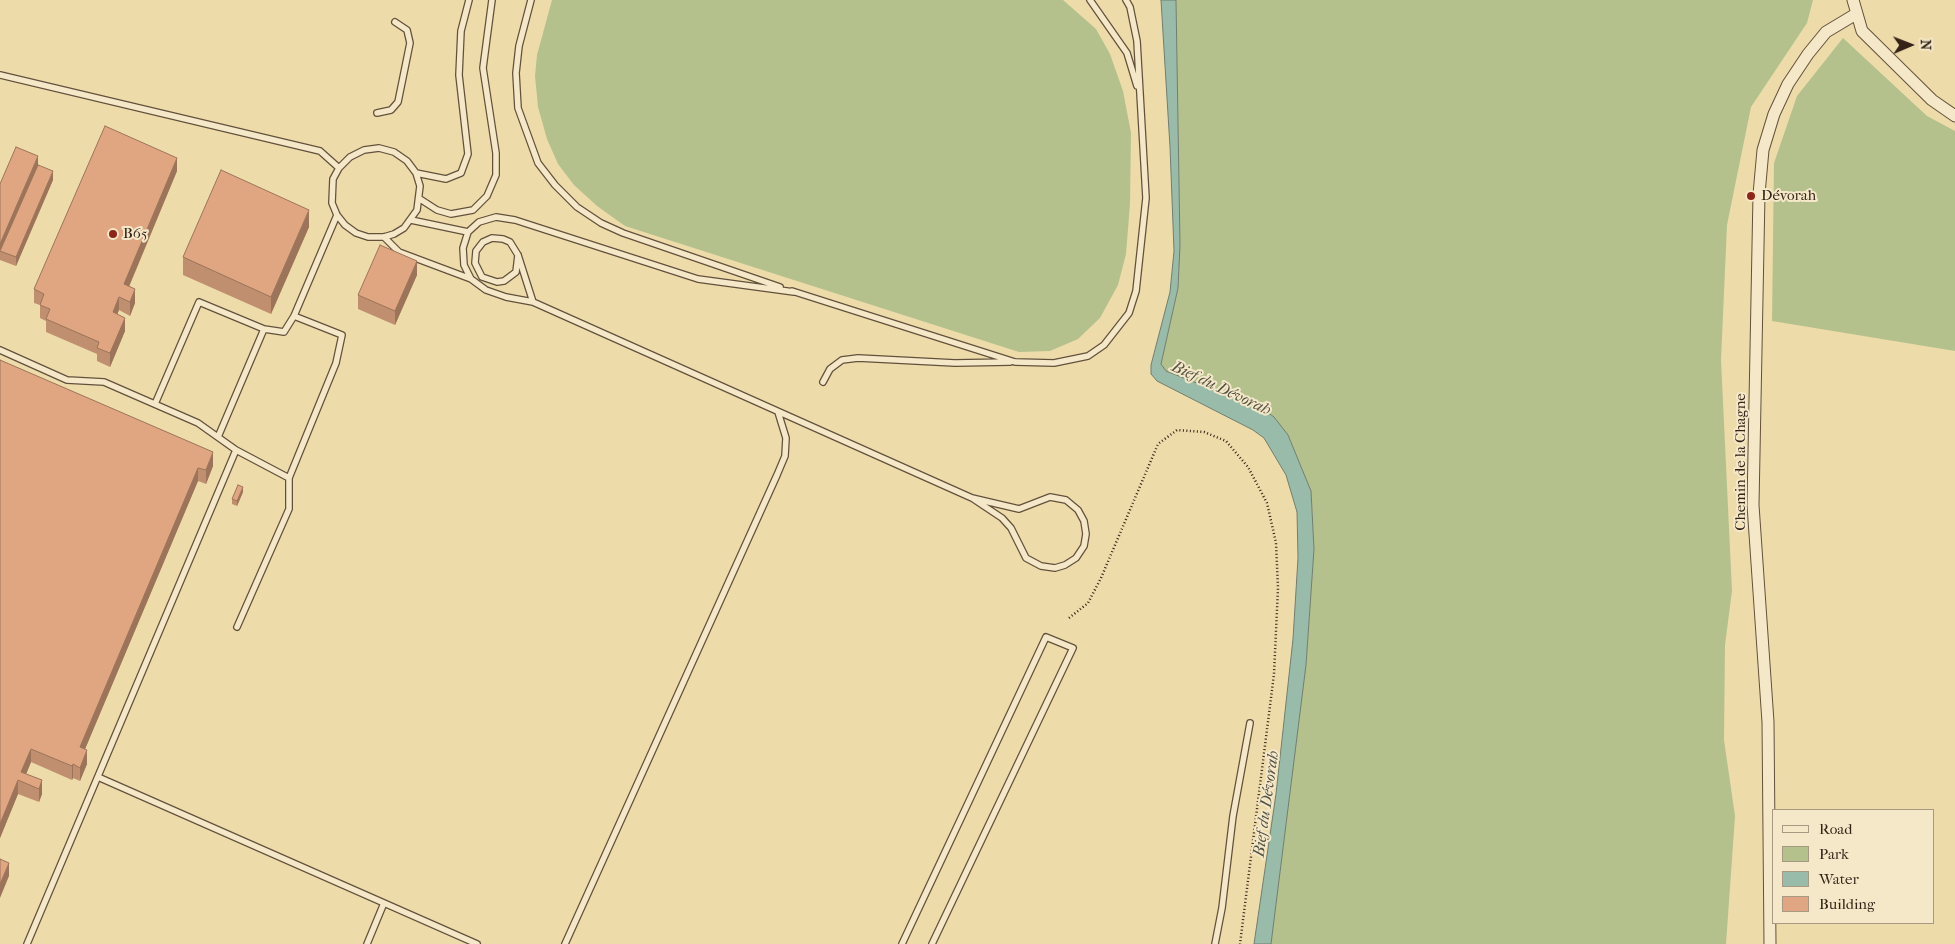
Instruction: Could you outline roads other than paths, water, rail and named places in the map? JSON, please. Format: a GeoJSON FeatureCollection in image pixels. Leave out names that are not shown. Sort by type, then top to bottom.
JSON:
{"type":"FeatureCollection","features":[{"type":"Feature","properties":{"kind":"street"},"geometry":{"type":"LineString","coordinates":[[1853,0],[1862,30],[1932,100],[1955,116]]}},
{"type":"Feature","properties":{"kind":"street","name":"Chemin de la Chagne"},"geometry":{"type":"LineString","coordinates":[[1770,944],[1768,722],[1753,506],[1759,194],[1763,150],[1774,114],[1788,84],[1808,54],[1826,32],[1856,14]]}},
{"type":"Feature","properties":{"kind":"lane"},"geometry":{"type":"LineString","coordinates":[[416,173],[446,179],[461,173],[468,154],[459,75],[461,31],[469,0]]}},
{"type":"Feature","properties":{"kind":"lane"},"geometry":{"type":"LineString","coordinates":[[420,199],[436,210],[451,214],[473,210],[487,196],[496,175],[496,154],[483,68],[492,0]]}},
{"type":"Feature","properties":{"kind":"lane"},"geometry":{"type":"LineString","coordinates":[[531,0],[519,46],[516,73],[518,108],[538,162],[555,186],[577,207],[601,223],[623,234],[794,292],[1015,362]]}},
{"type":"Feature","properties":{"kind":"lane"},"geometry":{"type":"LineString","coordinates":[[1090,0],[1127,53],[1140,98]]}},
{"type":"Feature","properties":{"kind":"lane"},"geometry":{"type":"LineString","coordinates":[[823,382],[830,369],[842,360],[858,358],[955,363],[1054,363],[1088,356],[1104,345],[1129,313],[1136,291],[1146,198],[1137,41],[1130,7],[1126,0]]}},
{"type":"Feature","properties":{"kind":"lane"},"geometry":{"type":"LineString","coordinates":[[377,113],[391,110],[398,102],[410,43],[407,30],[395,22]]}},
{"type":"Feature","properties":{"kind":"lane"},"geometry":{"type":"LineString","coordinates":[[0,76],[320,151],[339,168]]}},
{"type":"Feature","properties":{"kind":"lane"},"geometry":{"type":"LineString","coordinates":[[379,148],[394,152],[400,156],[407,161],[416,173],[420,186],[420,199],[412,220],[404,228],[384,237],[368,237],[356,233],[336,215],[332,204],[331,191],[339,168],[350,157],[364,150],[379,148]]}},
{"type":"Feature","properties":{"kind":"lane"},"geometry":{"type":"LineString","coordinates":[[155,404],[199,302],[264,329],[284,332],[294,316],[336,215]]}},
{"type":"Feature","properties":{"kind":"lane"},"geometry":{"type":"LineString","coordinates":[[471,279],[464,265],[463,248],[468,232],[479,222],[496,217],[515,220],[698,279],[794,292]]}},
{"type":"Feature","properties":{"kind":"lane"},"geometry":{"type":"LineString","coordinates":[[412,220],[468,232]]}},
{"type":"Feature","properties":{"kind":"lane"},"geometry":{"type":"LineString","coordinates":[[384,237],[399,252],[471,279],[493,292],[533,302],[972,498],[1002,518],[1011,528],[1026,558],[1040,566],[1055,568],[1065,565],[1076,558],[1084,546],[1086,534],[1084,521],[1078,510],[1066,500],[1050,497],[1035,501],[1019,509],[972,498]]}},
{"type":"Feature","properties":{"kind":"lane"},"geometry":{"type":"LineString","coordinates":[[518,255],[516,272],[504,281],[496,282],[482,276],[475,263],[476,251],[483,242],[492,238],[510,242],[518,255],[533,302]]}},
{"type":"Feature","properties":{"kind":"lane"},"geometry":{"type":"LineString","coordinates":[[237,627],[289,509],[289,478],[336,363],[342,335],[294,316]]}},
{"type":"Feature","properties":{"kind":"lane"},"geometry":{"type":"LineString","coordinates":[[218,437],[264,329]]}},
{"type":"Feature","properties":{"kind":"lane"},"geometry":{"type":"LineString","coordinates":[[0,350],[67,380],[104,382],[198,422],[236,450],[289,478]]}},
{"type":"Feature","properties":{"kind":"lane"},"geometry":{"type":"LineString","coordinates":[[565,944],[600,862],[630,802],[785,456],[786,438],[778,412]]}},
{"type":"Feature","properties":{"kind":"lane"},"geometry":{"type":"LineString","coordinates":[[27,944],[236,450]]}},
{"type":"Feature","properties":{"kind":"lane"},"geometry":{"type":"LineString","coordinates":[[902,944],[1046,637],[1073,648],[932,944]]}},
{"type":"Feature","properties":{"kind":"lane"},"geometry":{"type":"LineString","coordinates":[[1215,944],[1222,908],[1233,816],[1250,723]]}},
{"type":"Feature","properties":{"kind":"lane"},"geometry":{"type":"LineString","coordinates":[[98,777],[477,944]]}},
{"type":"Feature","properties":{"kind":"lane"},"geometry":{"type":"LineString","coordinates":[[367,944],[384,903]]}},
{"type":"Feature","properties":{"kind":"water"},"geometry":{"type":"Polygon","coordinates":[[[1161,0],[1176,0],[1180,245],[1178,288],[1161,364],[1166,371],[1263,409],[1274,417],[1288,435],[1311,491],[1314,549],[1306,665],[1271,944],[1254,944],[1276,794],[1293,639],[1298,558],[1297,512],[1286,475],[1264,438],[1253,430],[1157,381],[1151,374],[1151,365],[1170,292],[1174,251],[1161,0]]]}},
{"type":"Feature","properties":{"kind":"place","name":"Dévorah"},"geometry":{"type":"Point","coordinates":[1751,196]}},
{"type":"Feature","properties":{"kind":"place","name":"B65"},"geometry":{"type":"Point","coordinates":[113,234]}},
{"type":"Feature","properties":{"kind":"water label","name":"Bief du Dévorah"},"geometry":{"type":"Point","coordinates":[1221,389]}},
{"type":"Feature","properties":{"kind":"water label","name":"Bief du Dévorah"},"geometry":{"type":"Point","coordinates":[1267,804]}}]}
